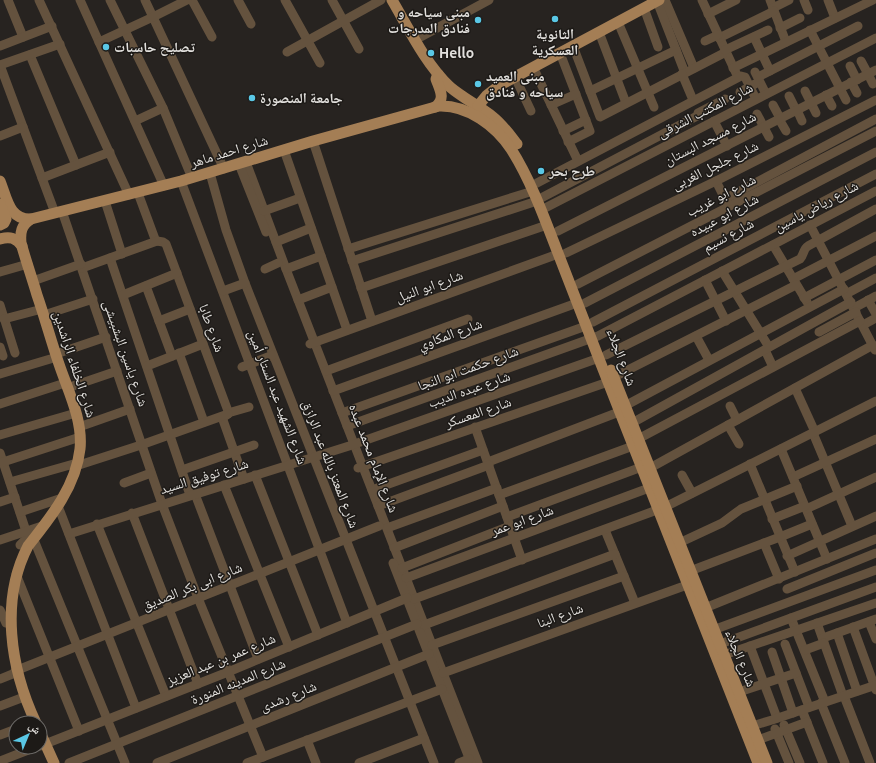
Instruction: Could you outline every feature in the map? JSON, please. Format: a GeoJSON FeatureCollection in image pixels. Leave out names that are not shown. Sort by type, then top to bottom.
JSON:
{"type":"FeatureCollection","features":[{"type":"Feature","properties":{"kind":"main road","name":"شارع الجلاء"},"geometry":{"type":"LineString","coordinates":[[392,0],[415,40],[438,74],[454,90],[494,118],[506,135],[511,150],[540,196],[558,231],[562,253],[611,379],[621,409],[646,467],[687,585],[705,608],[767,763]]}},
{"type":"Feature","properties":{"kind":"main road"},"geometry":{"type":"LineString","coordinates":[[478,106],[494,89],[660,0]]}},
{"type":"Feature","properties":{"kind":"main road"},"geometry":{"type":"LineString","coordinates":[[435,107],[440,103],[442,98],[442,92],[436,79],[438,74]]}},
{"type":"Feature","properties":{"kind":"main road","name":"شارع احمد ماهر"},"geometry":{"type":"LineString","coordinates":[[30,219],[187,180],[313,141],[435,107],[444,106],[452,108]]}},
{"type":"Feature","properties":{"kind":"main road","name":"شارع الجلاء"},"geometry":{"type":"LineString","coordinates":[[452,108],[474,115],[506,135]]}},
{"type":"Feature","properties":{"kind":"main road"},"geometry":{"type":"LineString","coordinates":[[0,181],[11,210],[6,219]]}},
{"type":"Feature","properties":{"kind":"main road","name":"شارع الجلاء"},"geometry":{"type":"LineString","coordinates":[[540,196],[548,225],[578,284],[581,303]]}},
{"type":"Feature","properties":{"kind":"main road"},"geometry":{"type":"LineString","coordinates":[[0,204],[6,219]]}},
{"type":"Feature","properties":{"kind":"main road"},"geometry":{"type":"LineString","coordinates":[[6,219],[30,219]]}},
{"type":"Feature","properties":{"kind":"main road","name":"شارع الخلفاء الراشدين"},"geometry":{"type":"LineString","coordinates":[[30,219],[24,225],[20,233],[22,246],[66,386],[76,413],[80,432],[80,448],[76,464],[60,502],[46,525],[34,540],[23,548],[14,570],[6,599],[7,639],[15,672],[32,715]]}},
{"type":"Feature","properties":{"kind":"main road"},"geometry":{"type":"LineString","coordinates":[[0,239],[7,237],[12,238],[19,242],[22,246]]}},
{"type":"Feature","properties":{"kind":"main road","name":"شارع الجلاء"},"geometry":{"type":"LineString","coordinates":[[621,409],[632,423],[635,443]]}},
{"type":"Feature","properties":{"kind":"main road","name":"شارع الجلاء"},"geometry":{"type":"LineString","coordinates":[[646,467],[649,488],[679,543],[690,571],[695,594],[758,763]]}},
{"type":"Feature","properties":{"kind":"main road","name":"شارع الخلفاء الراشدين"},"geometry":{"type":"LineString","coordinates":[[48,755],[54,763]]}},
{"type":"Feature","properties":{"kind":"street"},"geometry":{"type":"LineString","coordinates":[[8,0],[23,37]]}},
{"type":"Feature","properties":{"kind":"street","name":"شارع طابا"},"geometry":{"type":"LineString","coordinates":[[40,0],[110,152],[134,194],[157,241],[166,244],[228,413],[223,420],[244,479]]}},
{"type":"Feature","properties":{"kind":"street"},"geometry":{"type":"LineString","coordinates":[[80,0],[164,186]]}},
{"type":"Feature","properties":{"kind":"street","name":"شارع الشهيد عبد الستار أمين"},"geometry":{"type":"LineString","coordinates":[[110,0],[163,108],[246,365],[288,465],[347,623]]}},
{"type":"Feature","properties":{"kind":"street"},"geometry":{"type":"LineString","coordinates":[[146,0],[224,169]]}},
{"type":"Feature","properties":{"kind":"street"},"geometry":{"type":"LineString","coordinates":[[99,42],[187,0]]}},
{"type":"Feature","properties":{"kind":"street"},"geometry":{"type":"LineString","coordinates":[[192,0],[212,38]]}},
{"type":"Feature","properties":{"kind":"street"},"geometry":{"type":"LineString","coordinates":[[238,0],[251,24]]}},
{"type":"Feature","properties":{"kind":"street"},"geometry":{"type":"LineString","coordinates":[[285,0],[320,63]]}},
{"type":"Feature","properties":{"kind":"street"},"geometry":{"type":"LineString","coordinates":[[332,0],[359,49]]}},
{"type":"Feature","properties":{"kind":"street"},"geometry":{"type":"LineString","coordinates":[[287,52],[381,0]]}},
{"type":"Feature","properties":{"kind":"street"},"geometry":{"type":"LineString","coordinates":[[415,40],[489,0]]}},
{"type":"Feature","properties":{"kind":"street"},"geometry":{"type":"LineString","coordinates":[[660,0],[692,100],[704,126]]}},
{"type":"Feature","properties":{"kind":"street"},"geometry":{"type":"LineString","coordinates":[[660,0],[694,68]]}},
{"type":"Feature","properties":{"kind":"street"},"geometry":{"type":"LineString","coordinates":[[702,0],[733,68],[739,77]]}},
{"type":"Feature","properties":{"kind":"street"},"geometry":{"type":"LineString","coordinates":[[708,14],[736,0]]}},
{"type":"Feature","properties":{"kind":"street"},"geometry":{"type":"LineString","coordinates":[[704,41],[719,37],[772,6],[789,0]]}},
{"type":"Feature","properties":{"kind":"street"},"geometry":{"type":"LineString","coordinates":[[804,0],[808,10]]}},
{"type":"Feature","properties":{"kind":"street"},"geometry":{"type":"LineString","coordinates":[[829,0],[835,18]]}},
{"type":"Feature","properties":{"kind":"street"},"geometry":{"type":"LineString","coordinates":[[733,68],[868,1]]}},
{"type":"Feature","properties":{"kind":"street"},"geometry":{"type":"LineString","coordinates":[[772,6],[786,42]]}},
{"type":"Feature","properties":{"kind":"street"},"geometry":{"type":"LineString","coordinates":[[644,8],[658,47]]}},
{"type":"Feature","properties":{"kind":"street"},"geometry":{"type":"LineString","coordinates":[[780,28],[800,18]]}},
{"type":"Feature","properties":{"kind":"street"},"geometry":{"type":"LineString","coordinates":[[618,22],[654,107]]}},
{"type":"Feature","properties":{"kind":"street"},"geometry":{"type":"LineString","coordinates":[[0,46],[52,26]]}},
{"type":"Feature","properties":{"kind":"street"},"geometry":{"type":"LineString","coordinates":[[740,92],[750,87],[758,77],[858,26]]}},
{"type":"Feature","properties":{"kind":"street"},"geometry":{"type":"LineString","coordinates":[[573,46],[600,117],[768,30]]}},
{"type":"Feature","properties":{"kind":"street"},"geometry":{"type":"LineString","coordinates":[[810,30],[846,100]]}},
{"type":"Feature","properties":{"kind":"street"},"geometry":{"type":"LineString","coordinates":[[599,32],[626,104]]}},
{"type":"Feature","properties":{"kind":"street"},"geometry":{"type":"LineString","coordinates":[[754,37],[770,71]]}},
{"type":"Feature","properties":{"kind":"street","name":"شارع المكتب الشرقى"},"geometry":{"type":"LineString","coordinates":[[540,196],[704,126],[876,38]]}},
{"type":"Feature","properties":{"kind":"street"},"geometry":{"type":"LineString","coordinates":[[0,65],[60,44]]}},
{"type":"Feature","properties":{"kind":"street"},"geometry":{"type":"LineString","coordinates":[[590,91],[676,50]]}},
{"type":"Feature","properties":{"kind":"street"},"geometry":{"type":"LineString","coordinates":[[560,53],[590,130],[568,142]]}},
{"type":"Feature","properties":{"kind":"street"},"geometry":{"type":"LineString","coordinates":[[30,55],[76,165]]}},
{"type":"Feature","properties":{"kind":"street"},"geometry":{"type":"LineString","coordinates":[[861,61],[871,73],[873,84]]}},
{"type":"Feature","properties":{"kind":"street","name":"شارع ياسين البشبيشى"},"geometry":{"type":"LineString","coordinates":[[0,65],[42,178],[59,212],[82,266],[162,504],[237,696],[263,757]]}},
{"type":"Feature","properties":{"kind":"street"},"geometry":{"type":"LineString","coordinates":[[850,66],[857,93]]}},
{"type":"Feature","properties":{"kind":"street"},"geometry":{"type":"LineString","coordinates":[[533,67],[578,161]]}},
{"type":"Feature","properties":{"kind":"street","name":"شارع مسجد البستان"},"geometry":{"type":"LineString","coordinates":[[558,231],[871,73]]}},
{"type":"Feature","properties":{"kind":"street"},"geometry":{"type":"LineString","coordinates":[[515,77],[531,111]]}},
{"type":"Feature","properties":{"kind":"street"},"geometry":{"type":"LineString","coordinates":[[348,249],[540,196],[578,161],[692,100],[739,77],[745,77],[756,99]]}},
{"type":"Feature","properties":{"kind":"street"},"geometry":{"type":"LineString","coordinates":[[758,77],[766,94]]}},
{"type":"Feature","properties":{"kind":"street"},"geometry":{"type":"LineString","coordinates":[[805,91],[816,113]]}},
{"type":"Feature","properties":{"kind":"street"},"geometry":{"type":"LineString","coordinates":[[551,105],[576,94]]}},
{"type":"Feature","properties":{"kind":"street"},"geometry":{"type":"LineString","coordinates":[[826,95],[832,106]]}},
{"type":"Feature","properties":{"kind":"street"},"geometry":{"type":"LineString","coordinates":[[789,96],[802,121]]}},
{"type":"Feature","properties":{"kind":"street"},"geometry":{"type":"LineString","coordinates":[[352,261],[540,196],[725,99]]}},
{"type":"Feature","properties":{"kind":"street","name":"شارع جلجل الغربى"},"geometry":{"type":"LineString","coordinates":[[562,253],[716,181],[876,100]]}},
{"type":"Feature","properties":{"kind":"street"},"geometry":{"type":"LineString","coordinates":[[773,104],[786,131]]}},
{"type":"Feature","properties":{"kind":"street"},"geometry":{"type":"LineString","coordinates":[[135,121],[163,108]]}},
{"type":"Feature","properties":{"kind":"street"},"geometry":{"type":"LineString","coordinates":[[757,114],[769,137]]}},
{"type":"Feature","properties":{"kind":"street"},"geometry":{"type":"LineString","coordinates":[[716,181],[727,203],[876,119]]}},
{"type":"Feature","properties":{"kind":"street"},"geometry":{"type":"LineString","coordinates":[[563,131],[586,120]]}},
{"type":"Feature","properties":{"kind":"street"},"geometry":{"type":"LineString","coordinates":[[714,121],[727,146]]}},
{"type":"Feature","properties":{"kind":"street"},"geometry":{"type":"LineString","coordinates":[[0,136],[23,127]]}},
{"type":"Feature","properties":{"kind":"street","name":"شارع ابو غريب"},"geometry":{"type":"LineString","coordinates":[[578,284],[727,203],[876,131]]}},
{"type":"Feature","properties":{"kind":"street"},"geometry":{"type":"LineString","coordinates":[[745,136],[749,145]]}},
{"type":"Feature","properties":{"kind":"street"},"geometry":{"type":"LineString","coordinates":[[313,141],[372,321]]}},
{"type":"Feature","properties":{"kind":"street"},"geometry":{"type":"LineString","coordinates":[[284,150],[347,330]]}},
{"type":"Feature","properties":{"kind":"street"},"geometry":{"type":"LineString","coordinates":[[42,178],[110,152]]}},
{"type":"Feature","properties":{"kind":"street","name":"شارع ابو عبيده"},"geometry":{"type":"LineString","coordinates":[[581,303],[876,152]]}},
{"type":"Feature","properties":{"kind":"street","name":"شارع الإمام محمد عبده"},"geometry":{"type":"LineString","coordinates":[[243,163],[276,242],[282,266],[298,300],[312,343],[326,371],[347,426],[351,446]]}},
{"type":"Feature","properties":{"kind":"street","name":"شارع الإمام محمد عبده"},"geometry":{"type":"LineString","coordinates":[[243,163],[421,624],[435,663],[442,689],[470,761]]}},
{"type":"Feature","properties":{"kind":"street","name":"شارع المعتز بالله عبد الرازق"},"geometry":{"type":"LineString","coordinates":[[210,173],[226,230],[245,283],[434,763]]}},
{"type":"Feature","properties":{"kind":"street","name":"شارع نسيم"},"geometry":{"type":"LineString","coordinates":[[342,413],[589,324],[876,174]]}},
{"type":"Feature","properties":{"kind":"street","name":"شارع رياض ياسين"},"geometry":{"type":"LineString","coordinates":[[595,338],[876,191]]}},
{"type":"Feature","properties":{"kind":"street"},"geometry":{"type":"LineString","coordinates":[[264,211],[300,198]]}},
{"type":"Feature","properties":{"kind":"street"},"geometry":{"type":"LineString","coordinates":[[105,201],[122,254]]}},
{"type":"Feature","properties":{"kind":"street","name":"شارع عبده الديب"},"geometry":{"type":"LineString","coordinates":[[351,446],[602,357],[800,259],[806,247],[876,209]]}},
{"type":"Feature","properties":{"kind":"street"},"geometry":{"type":"LineString","coordinates":[[361,288],[548,225]]}},
{"type":"Feature","properties":{"kind":"street"},"geometry":{"type":"LineString","coordinates":[[507,517],[646,467],[728,425],[874,345],[810,225]]}},
{"type":"Feature","properties":{"kind":"street"},"geometry":{"type":"LineString","coordinates":[[276,242],[311,228]]}},
{"type":"Feature","properties":{"kind":"street","name":"شارع المعسكر"},"geometry":{"type":"LineString","coordinates":[[360,467],[611,379],[726,321],[829,261],[876,236]]}},
{"type":"Feature","properties":{"kind":"street"},"geometry":{"type":"LineString","coordinates":[[33,281],[110,258],[157,241]]}},
{"type":"Feature","properties":{"kind":"street"},"geometry":{"type":"LineString","coordinates":[[773,245],[810,307]]}},
{"type":"Feature","properties":{"kind":"street","name":"شارع ابو النيل"},"geometry":{"type":"LineString","coordinates":[[312,343],[562,253]]}},
{"type":"Feature","properties":{"kind":"street"},"geometry":{"type":"LineString","coordinates":[[265,269],[321,256]]}},
{"type":"Feature","properties":{"kind":"street"},"geometry":{"type":"LineString","coordinates":[[110,258],[182,470],[230,586],[258,659]]}},
{"type":"Feature","properties":{"kind":"street"},"geometry":{"type":"LineString","coordinates":[[804,298],[876,260]]}},
{"type":"Feature","properties":{"kind":"street"},"geometry":{"type":"LineString","coordinates":[[0,272],[28,264]]}},
{"type":"Feature","properties":{"kind":"street"},"geometry":{"type":"LineString","coordinates":[[722,271],[761,333],[773,367]]}},
{"type":"Feature","properties":{"kind":"street"},"geometry":{"type":"LineString","coordinates":[[123,295],[177,273]]}},
{"type":"Feature","properties":{"kind":"street"},"geometry":{"type":"LineString","coordinates":[[819,332],[876,278]]}},
{"type":"Feature","properties":{"kind":"street"},"geometry":{"type":"LineString","coordinates":[[705,280],[726,321]]}},
{"type":"Feature","properties":{"kind":"street"},"geometry":{"type":"LineString","coordinates":[[223,291],[245,283]]}},
{"type":"Feature","properties":{"kind":"street"},"geometry":{"type":"LineString","coordinates":[[146,286],[159,321],[204,422]]}},
{"type":"Feature","properties":{"kind":"street"},"geometry":{"type":"LineString","coordinates":[[298,300],[332,287]]}},
{"type":"Feature","properties":{"kind":"street"},"geometry":{"type":"LineString","coordinates":[[378,506],[621,409],[709,360],[810,307],[872,298],[876,314]]}},
{"type":"Feature","properties":{"kind":"street"},"geometry":{"type":"LineString","coordinates":[[4,319],[43,312],[93,299]]}},
{"type":"Feature","properties":{"kind":"street"},"geometry":{"type":"LineString","coordinates":[[632,423],[767,349],[850,301]]}},
{"type":"Feature","properties":{"kind":"street","name":"شارع المكاوي"},"geometry":{"type":"LineString","coordinates":[[333,391],[581,303]]}},
{"type":"Feature","properties":{"kind":"street"},"geometry":{"type":"LineString","coordinates":[[0,305],[15,353]]}},
{"type":"Feature","properties":{"kind":"street"},"geometry":{"type":"LineString","coordinates":[[159,321],[190,309]]}},
{"type":"Feature","properties":{"kind":"street","name":"شارع ابى بكر الصديق"},"geometry":{"type":"LineString","coordinates":[[0,679],[78,646],[345,539],[498,491],[635,443],[773,367],[861,323],[876,318]]}},
{"type":"Feature","properties":{"kind":"street"},"geometry":{"type":"LineString","coordinates":[[326,371],[468,319]]}},
{"type":"Feature","properties":{"kind":"street"},"geometry":{"type":"LineString","coordinates":[[696,336],[709,360]]}},
{"type":"Feature","properties":{"kind":"street"},"geometry":{"type":"LineString","coordinates":[[0,374],[106,337]]}},
{"type":"Feature","properties":{"kind":"street","name":"شارع حكمت ابو النجا"},"geometry":{"type":"LineString","coordinates":[[347,426],[595,338]]}},
{"type":"Feature","properties":{"kind":"street"},"geometry":{"type":"LineString","coordinates":[[146,366],[203,344]]}},
{"type":"Feature","properties":{"kind":"street"},"geometry":{"type":"LineString","coordinates":[[246,365],[273,355]]}},
{"type":"Feature","properties":{"kind":"street"},"geometry":{"type":"LineString","coordinates":[[0,404],[117,371]]}},
{"type":"Feature","properties":{"kind":"street"},"geometry":{"type":"LineString","coordinates":[[795,388],[852,526]]}},
{"type":"Feature","properties":{"kind":"street","name":"شارع عمر بن عبد العزيز"},"geometry":{"type":"LineString","coordinates":[[48,742],[228,672],[374,612],[522,560],[661,508],[876,401]]}},
{"type":"Feature","properties":{"kind":"street"},"geometry":{"type":"LineString","coordinates":[[730,406],[737,420]]}},
{"type":"Feature","properties":{"kind":"street"},"geometry":{"type":"LineString","coordinates":[[10,482],[141,445],[228,413],[249,407]]}},
{"type":"Feature","properties":{"kind":"street"},"geometry":{"type":"LineString","coordinates":[[3,462],[80,432],[130,409]]}},
{"type":"Feature","properties":{"kind":"street"},"geometry":{"type":"LineString","coordinates":[[0,435],[76,413]]}},
{"type":"Feature","properties":{"kind":"street"},"geometry":{"type":"LineString","coordinates":[[728,425],[739,444]]}},
{"type":"Feature","properties":{"kind":"street"},"geometry":{"type":"LineString","coordinates":[[476,427],[522,560]]}},
{"type":"Feature","properties":{"kind":"street"},"geometry":{"type":"LineString","coordinates":[[793,477],[876,439]]}},
{"type":"Feature","properties":{"kind":"street"},"geometry":{"type":"LineString","coordinates":[[182,470],[254,445]]}},
{"type":"Feature","properties":{"kind":"street","name":"شارع توفيق السيد"},"geometry":{"type":"LineString","coordinates":[[68,534],[351,446]]}},
{"type":"Feature","properties":{"kind":"street"},"geometry":{"type":"LineString","coordinates":[[781,448],[827,559]]}},
{"type":"Feature","properties":{"kind":"street"},"geometry":{"type":"LineString","coordinates":[[372,490],[483,450]]}},
{"type":"Feature","properties":{"kind":"street"},"geometry":{"type":"LineString","coordinates":[[0,453],[26,531],[26,539],[23,548],[1,538]]}},
{"type":"Feature","properties":{"kind":"street"},"geometry":{"type":"LineString","coordinates":[[750,464],[787,556],[795,572]]}},
{"type":"Feature","properties":{"kind":"street","name":"شارع الإمام محمد عبده"},"geometry":{"type":"LineString","coordinates":[[360,467],[372,490],[383,527],[394,548],[406,578],[411,598]]}},
{"type":"Feature","properties":{"kind":"street"},"geometry":{"type":"LineString","coordinates":[[124,483],[151,473]]}},
{"type":"Feature","properties":{"kind":"street"},"geometry":{"type":"LineString","coordinates":[[255,475],[318,635]]}},
{"type":"Feature","properties":{"kind":"street"},"geometry":{"type":"LineString","coordinates":[[682,475],[692,493]]}},
{"type":"Feature","properties":{"kind":"street"},"geometry":{"type":"LineString","coordinates":[[772,519],[806,507],[876,477]]}},
{"type":"Feature","properties":{"kind":"street"},"geometry":{"type":"LineString","coordinates":[[224,485],[289,647]]}},
{"type":"Feature","properties":{"kind":"street"},"geometry":{"type":"LineString","coordinates":[[679,543],[722,523],[741,509],[797,486]]}},
{"type":"Feature","properties":{"kind":"street","name":"شارع ابو عمر"},"geometry":{"type":"LineString","coordinates":[[406,578],[649,488]]}},
{"type":"Feature","properties":{"kind":"street"},"geometry":{"type":"LineString","coordinates":[[0,502],[15,497]]}},
{"type":"Feature","properties":{"kind":"street"},"geometry":{"type":"LineString","coordinates":[[20,512],[60,502],[68,534],[136,708]]}},
{"type":"Feature","properties":{"kind":"street"},"geometry":{"type":"LineString","coordinates":[[394,548],[503,506]]}},
{"type":"Feature","properties":{"kind":"street"},"geometry":{"type":"LineString","coordinates":[[132,514],[198,684]]}},
{"type":"Feature","properties":{"kind":"street"},"geometry":{"type":"LineString","coordinates":[[787,556],[876,516]]}},
{"type":"Feature","properties":{"kind":"street"},"geometry":{"type":"LineString","coordinates":[[97,524],[166,696]]}},
{"type":"Feature","properties":{"kind":"street"},"geometry":{"type":"LineString","coordinates":[[690,571],[780,538],[812,524]]}},
{"type":"Feature","properties":{"kind":"street"},"geometry":{"type":"LineString","coordinates":[[1,538],[46,525]]}},
{"type":"Feature","properties":{"kind":"street"},"geometry":{"type":"LineString","coordinates":[[402,568],[510,526]]}},
{"type":"Feature","properties":{"kind":"street"},"geometry":{"type":"LineString","coordinates":[[604,530],[635,603]]}},
{"type":"Feature","properties":{"kind":"street"},"geometry":{"type":"LineString","coordinates":[[705,608],[876,539]]}},
{"type":"Feature","properties":{"kind":"street"},"geometry":{"type":"LineString","coordinates":[[34,540],[125,763]]}},
{"type":"Feature","properties":{"kind":"street"},"geometry":{"type":"LineString","coordinates":[[764,543],[779,579]]}},
{"type":"Feature","properties":{"kind":"street"},"geometry":{"type":"LineString","coordinates":[[787,589],[876,553]]}},
{"type":"Feature","properties":{"kind":"street","name":"شارع المدينه المنورة"},"geometry":{"type":"LineString","coordinates":[[69,763],[384,637],[615,554]]}},
{"type":"Feature","properties":{"kind":"street"},"geometry":{"type":"LineString","coordinates":[[14,570],[79,731]]}},
{"type":"Feature","properties":{"kind":"street"},"geometry":{"type":"LineString","coordinates":[[714,630],[876,570]]}},
{"type":"Feature","properties":{"kind":"street","name":"شارع رشدى"},"geometry":{"type":"LineString","coordinates":[[157,763],[396,667],[430,650],[624,576]]}},
{"type":"Feature","properties":{"kind":"street","name":"شارع البنا"},"geometry":{"type":"LineString","coordinates":[[443,673],[687,585]]}},
{"type":"Feature","properties":{"kind":"street"},"geometry":{"type":"LineString","coordinates":[[834,585],[841,600]]}},
{"type":"Feature","properties":{"kind":"street"},"geometry":{"type":"LineString","coordinates":[[720,644],[876,587]]}},
{"type":"Feature","properties":{"kind":"street"},"geometry":{"type":"LineString","coordinates":[[819,591],[825,606]]}},
{"type":"Feature","properties":{"kind":"street"},"geometry":{"type":"LineString","coordinates":[[724,655],[876,603]]}},
{"type":"Feature","properties":{"kind":"street"},"geometry":{"type":"LineString","coordinates":[[0,610],[6,623]]}},
{"type":"Feature","properties":{"kind":"street"},"geometry":{"type":"LineString","coordinates":[[808,612],[824,640],[843,696],[870,763]]}},
{"type":"Feature","properties":{"kind":"street"},"geometry":{"type":"LineString","coordinates":[[791,618],[805,650],[845,763]]}},
{"type":"Feature","properties":{"kind":"street"},"geometry":{"type":"LineString","coordinates":[[805,650],[837,633],[873,620],[876,639]]}},
{"type":"Feature","properties":{"kind":"street"},"geometry":{"type":"LineString","coordinates":[[752,726],[857,691],[875,687],[853,627]]}},
{"type":"Feature","properties":{"kind":"street"},"geometry":{"type":"LineString","coordinates":[[837,633],[857,691]]}},
{"type":"Feature","properties":{"kind":"street"},"geometry":{"type":"LineString","coordinates":[[785,644],[796,673],[801,710]]}},
{"type":"Feature","properties":{"kind":"street"},"geometry":{"type":"LineString","coordinates":[[750,646],[777,718],[786,730],[800,763]]}},
{"type":"Feature","properties":{"kind":"street"},"geometry":{"type":"LineString","coordinates":[[772,652],[781,678],[807,722],[823,763]]}},
{"type":"Feature","properties":{"kind":"street","name":"شارع الإمام محمد عبده"},"geometry":{"type":"LineString","coordinates":[[435,663],[443,673],[478,763]]}},
{"type":"Feature","properties":{"kind":"street"},"geometry":{"type":"LineString","coordinates":[[739,692],[796,673]]}},
{"type":"Feature","properties":{"kind":"street"},"geometry":{"type":"LineString","coordinates":[[247,763],[442,689]]}},
{"type":"Feature","properties":{"kind":"street"},"geometry":{"type":"LineString","coordinates":[[0,706],[24,697]]}},
{"type":"Feature","properties":{"kind":"street"},"geometry":{"type":"LineString","coordinates":[[777,718],[777,733],[789,763]]}},
{"type":"Feature","properties":{"kind":"street"},"geometry":{"type":"LineString","coordinates":[[758,740],[807,722]]}},
{"type":"Feature","properties":{"kind":"street"},"geometry":{"type":"LineString","coordinates":[[359,763],[424,738]]}},
{"type":"Feature","properties":{"kind":"street"},"geometry":{"type":"LineString","coordinates":[[307,740],[316,763]]}},
{"type":"Feature","properties":{"kind":"street","name":"شارع عمر بن عبد العزيز"},"geometry":{"type":"LineString","coordinates":[[0,761],[15,755]]}},
{"type":"Feature","properties":{"kind":"street"},"geometry":{"type":"LineString","coordinates":[[459,763],[470,761]]}},
{"type":"Feature","properties":{"kind":"place","name":"الثانوية العسكرية"},"geometry":{"type":"Point","coordinates":[555,19]}},
{"type":"Feature","properties":{"kind":"place","name":"مبنى سياحه و فنادق المدرجات"},"geometry":{"type":"Point","coordinates":[478,20]}},
{"type":"Feature","properties":{"kind":"place","name":"تصليح حاسبات"},"geometry":{"type":"Point","coordinates":[106,47]}},
{"type":"Feature","properties":{"kind":"place","name":"Hello"},"geometry":{"type":"Point","coordinates":[431,53]}},
{"type":"Feature","properties":{"kind":"place","name":"مبنى العميد سياحه و فنادق"},"geometry":{"type":"Point","coordinates":[478,84]}},
{"type":"Feature","properties":{"kind":"place","name":"جامعة المنصورة"},"geometry":{"type":"Point","coordinates":[252,98]}},
{"type":"Feature","properties":{"kind":"place","name":"طرح بحر"},"geometry":{"type":"Point","coordinates":[541,171]}}]}
